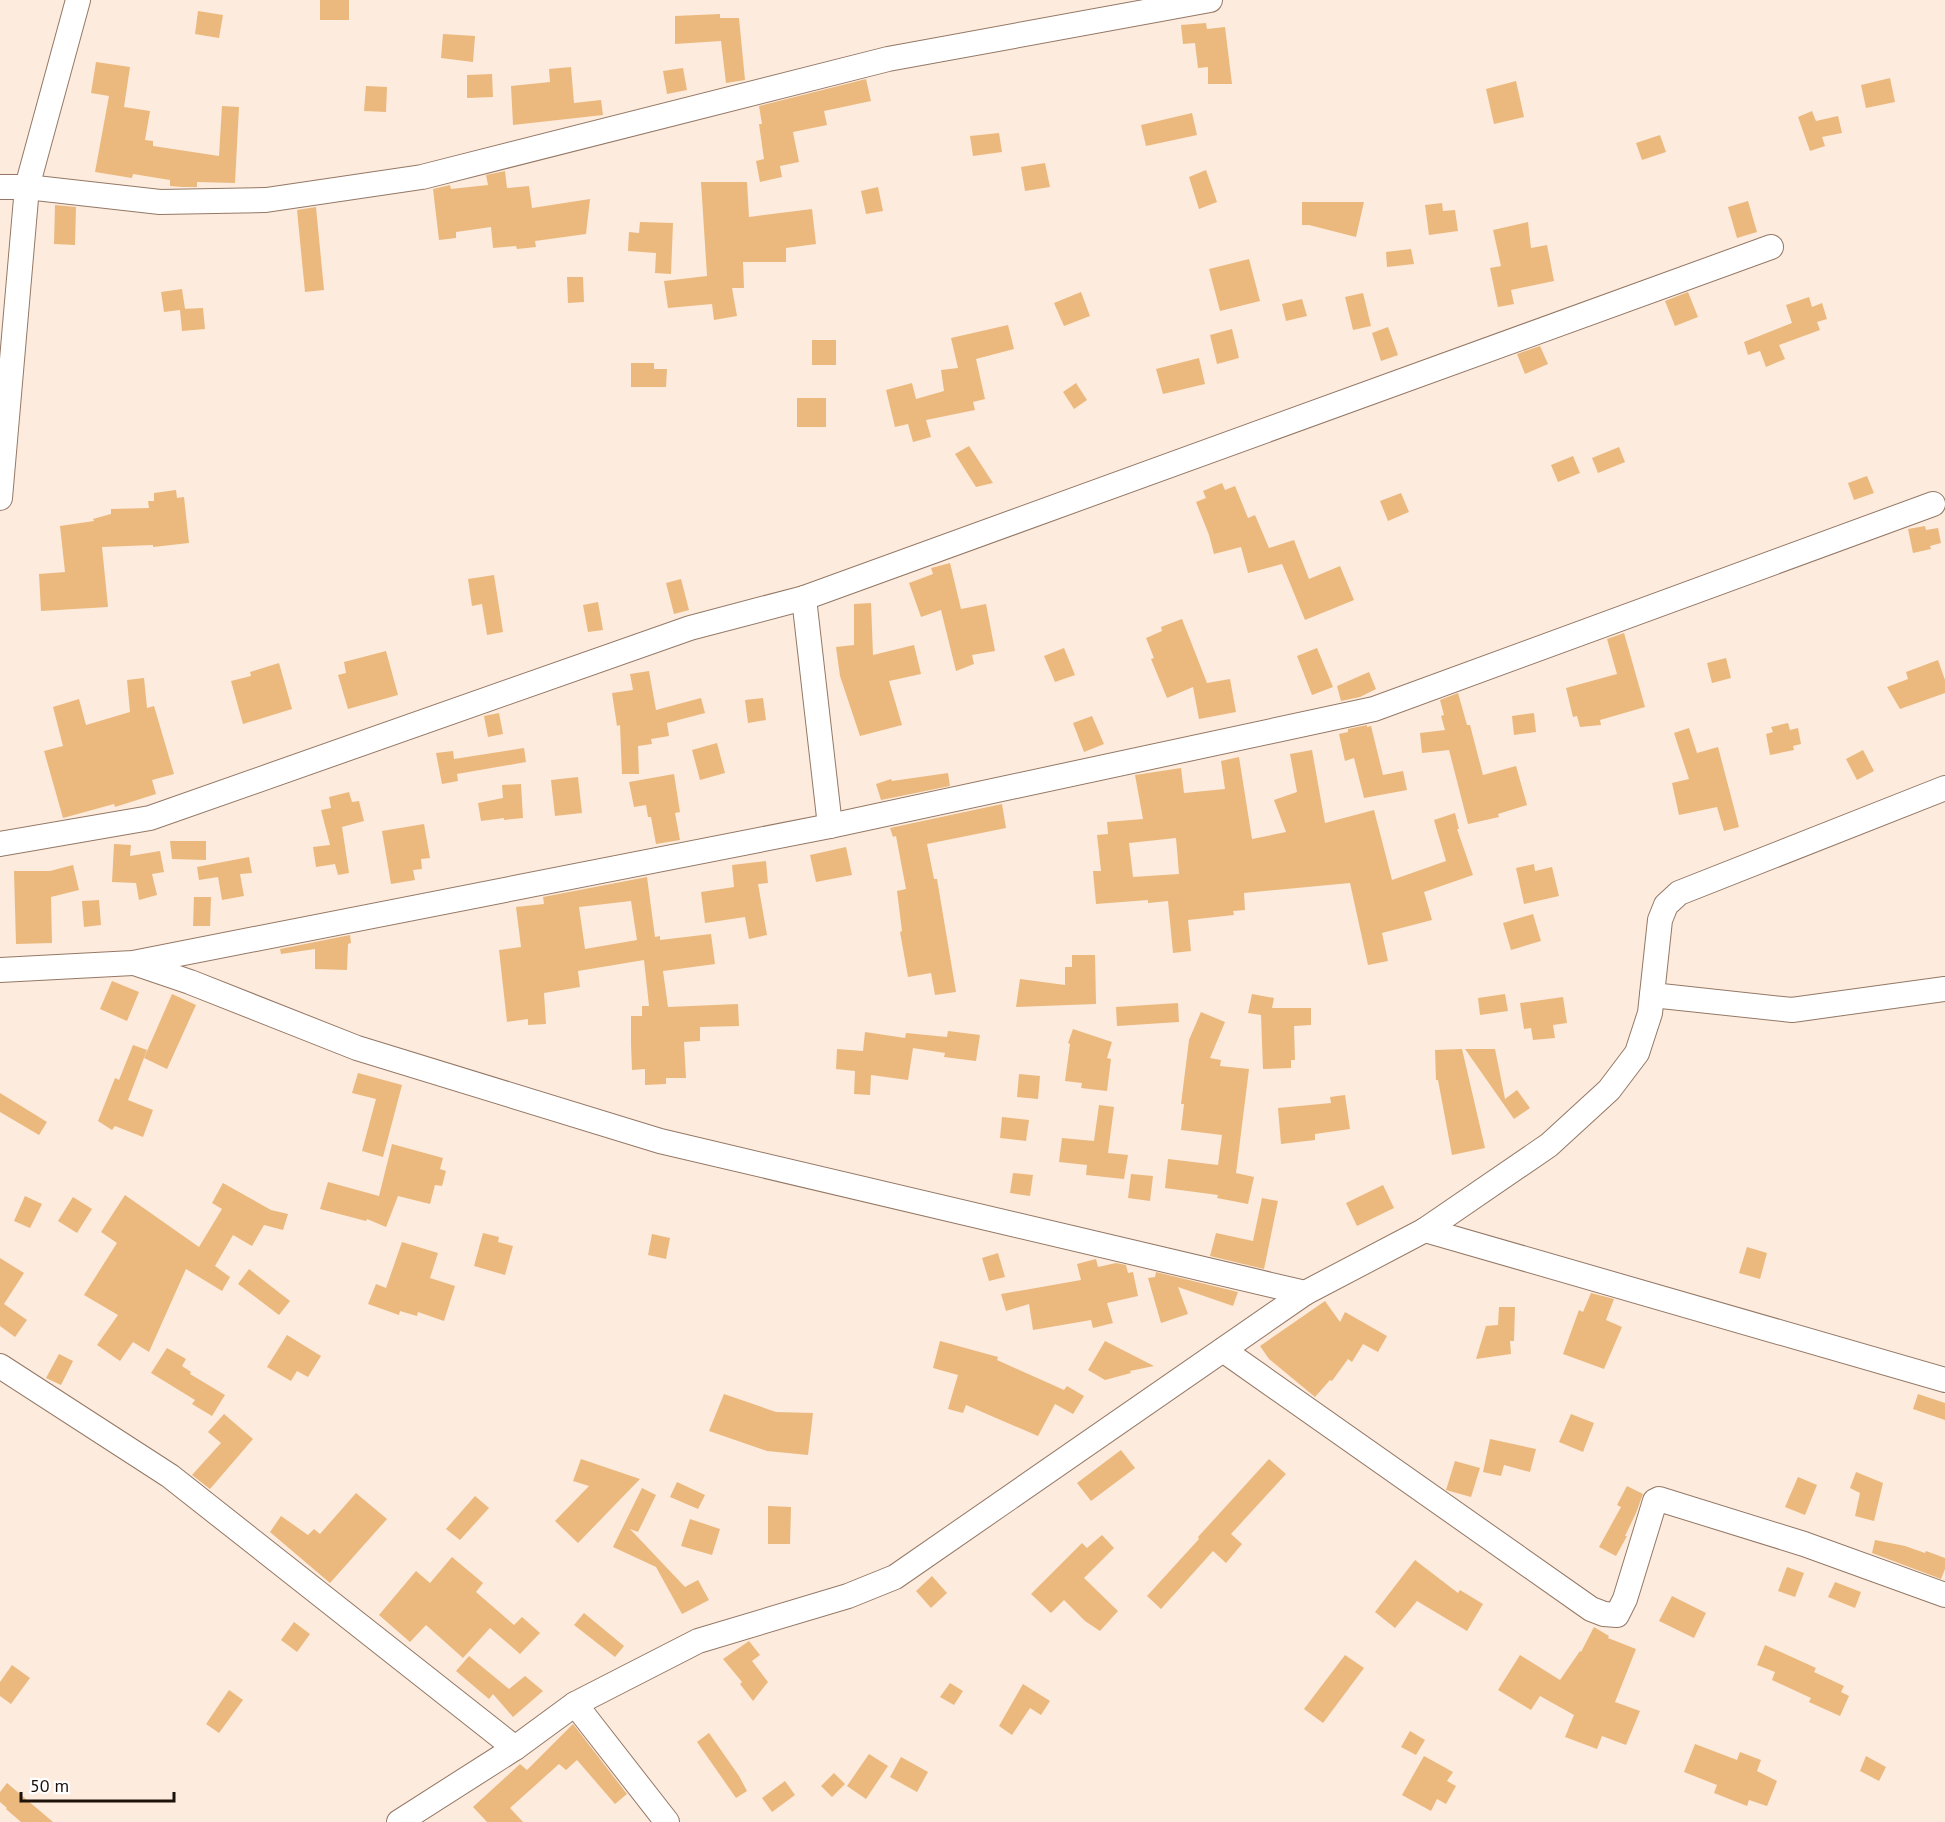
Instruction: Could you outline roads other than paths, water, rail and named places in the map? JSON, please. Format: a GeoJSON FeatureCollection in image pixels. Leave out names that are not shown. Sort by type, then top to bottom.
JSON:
{"type":"FeatureCollection","features":[{"type":"Feature","properties":{"kind":"street"},"geometry":{"type":"LineString","coordinates":[[0,498],[27,187],[78,0]]}},
{"type":"Feature","properties":{"kind":"street"},"geometry":{"type":"LineString","coordinates":[[0,187],[27,187],[160,202],[255,201],[422,177],[888,59],[1210,0]]}},
{"type":"Feature","properties":{"kind":"street"},"geometry":{"type":"LineString","coordinates":[[0,844],[150,818],[690,628],[804,598],[1771,247]]}},
{"type":"Feature","properties":{"kind":"street"},"geometry":{"type":"LineString","coordinates":[[0,970],[133,963],[830,826],[1374,709],[1933,504]]}},
{"type":"Feature","properties":{"kind":"street"},"geometry":{"type":"LineString","coordinates":[[804,598],[830,826]]}},
{"type":"Feature","properties":{"kind":"street"},"geometry":{"type":"LineString","coordinates":[[399,1822],[515,1748],[575,1704],[698,1641],[848,1596],[895,1577],[1305,1293],[1425,1230],[1549,1145],[1609,1090],[1637,1053],[1650,1013],[1660,920],[1666,905],[1679,893],[1945,788]]}},
{"type":"Feature","properties":{"kind":"street"},"geometry":{"type":"LineString","coordinates":[[133,963],[190,982],[357,1048],[660,1141],[1305,1293]]}},
{"type":"Feature","properties":{"kind":"street"},"geometry":{"type":"LineString","coordinates":[[1652,995],[1792,1010],[1945,989]]}},
{"type":"Feature","properties":{"kind":"street"},"geometry":{"type":"LineString","coordinates":[[1425,1230],[1945,1380]]}},
{"type":"Feature","properties":{"kind":"street"},"geometry":{"type":"LineString","coordinates":[[1223,1350],[1591,1609],[1604,1614],[1617,1615],[1625,1599],[1655,1501],[1659,1499],[1804,1544],[1945,1595]]}},
{"type":"Feature","properties":{"kind":"street"},"geometry":{"type":"LineString","coordinates":[[0,1366],[170,1476],[515,1748]]}},
{"type":"Feature","properties":{"kind":"street"},"geometry":{"type":"LineString","coordinates":[[575,1704],[667,1822]]}}]}
